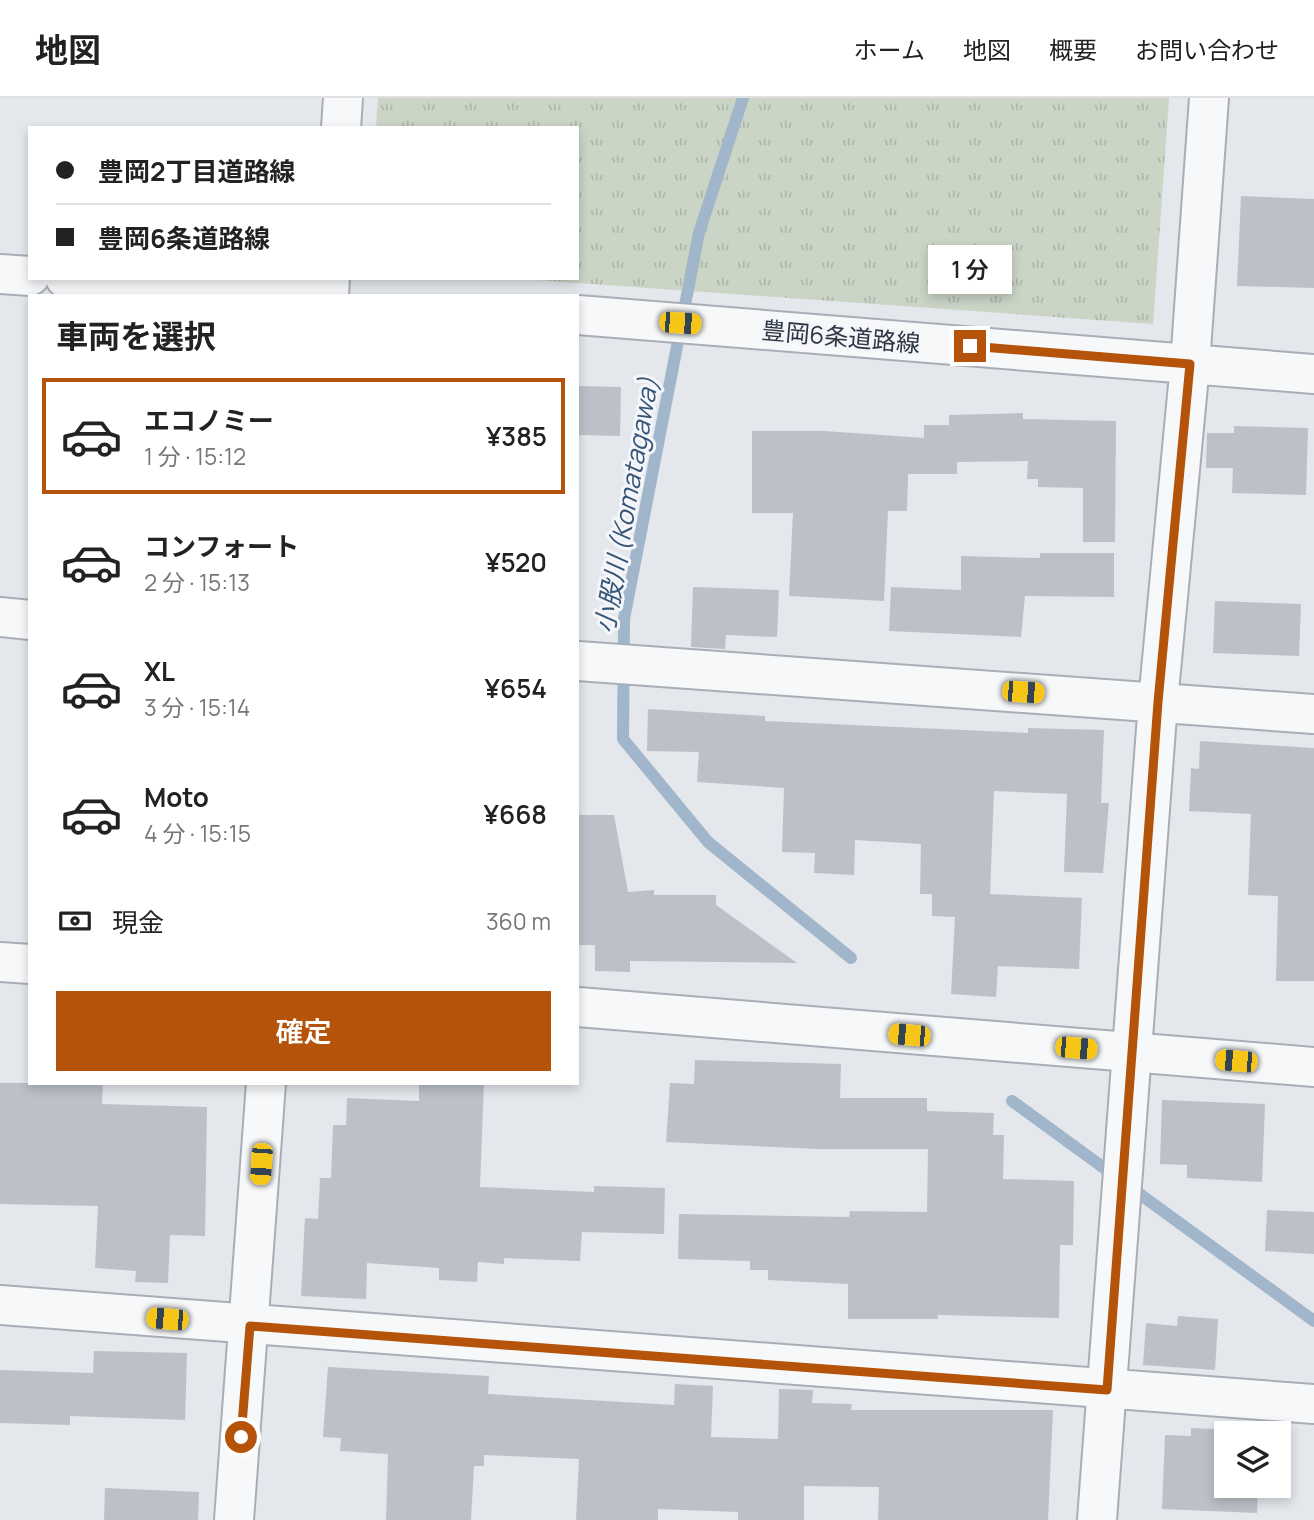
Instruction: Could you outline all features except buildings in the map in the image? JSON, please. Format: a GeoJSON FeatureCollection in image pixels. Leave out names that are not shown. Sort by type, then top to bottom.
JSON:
{"type":"FeatureCollection","features":[{"type":"Feature","properties":{"kind":"street"},"geometry":{"type":"LineString","coordinates":[[341,126],[343,98]]}},
{"type":"Feature","properties":{"kind":"street"},"geometry":{"type":"LineString","coordinates":[[1097,1520],[1158,702],[1190,364],[1209,98]]}},
{"type":"Feature","properties":{"kind":"street"},"geometry":{"type":"LineString","coordinates":[[0,274],[28,276]]}},
{"type":"Feature","properties":{"kind":"street"},"geometry":{"type":"LineString","coordinates":[[92,280],[280,294]]}},
{"type":"Feature","properties":{"kind":"street","name":"豊岡6条道路線"},"geometry":{"type":"LineString","coordinates":[[579,315],[1314,374]]}},
{"type":"Feature","properties":{"kind":"street"},"geometry":{"type":"LineString","coordinates":[[0,617],[28,620]]}},
{"type":"Feature","properties":{"kind":"street"},"geometry":{"type":"LineString","coordinates":[[586,661],[1314,714]]}},
{"type":"Feature","properties":{"kind":"street"},"geometry":{"type":"LineString","coordinates":[[0,962],[28,964]]}},
{"type":"Feature","properties":{"kind":"street"},"geometry":{"type":"LineString","coordinates":[[579,1007],[1314,1067]]}},
{"type":"Feature","properties":{"kind":"street"},"geometry":{"type":"LineString","coordinates":[[234,1520],[266,1085]]}},
{"type":"Feature","properties":{"kind":"street"},"geometry":{"type":"LineString","coordinates":[[0,1305],[250,1326],[1314,1404]]}},
{"type":"Feature","properties":{"kind":"green space"},"geometry":{"type":"Polygon","coordinates":[[[378,98],[1169,98],[1153,324],[536,280],[579,280],[579,126],[376,126],[378,98]]]}},
{"type":"Feature","properties":{"kind":"waterway","name":"小股川 (Komatagawa)"},"geometry":{"type":"LineString","coordinates":[[743,98],[699,233],[624,619],[623,739],[708,842],[851,958]]}},
{"type":"Feature","properties":{"kind":"waterway","name":"小股川 (Komatagawa)"},"geometry":{"type":"LineString","coordinates":[[1012,1101],[1314,1321]]}},
{"type":"Feature","properties":{"kind":"route"},"geometry":{"type":"LineString","coordinates":[[241,1437],[250,1326],[1107,1390],[1158,702],[1190,364],[970,346]]}}]}
